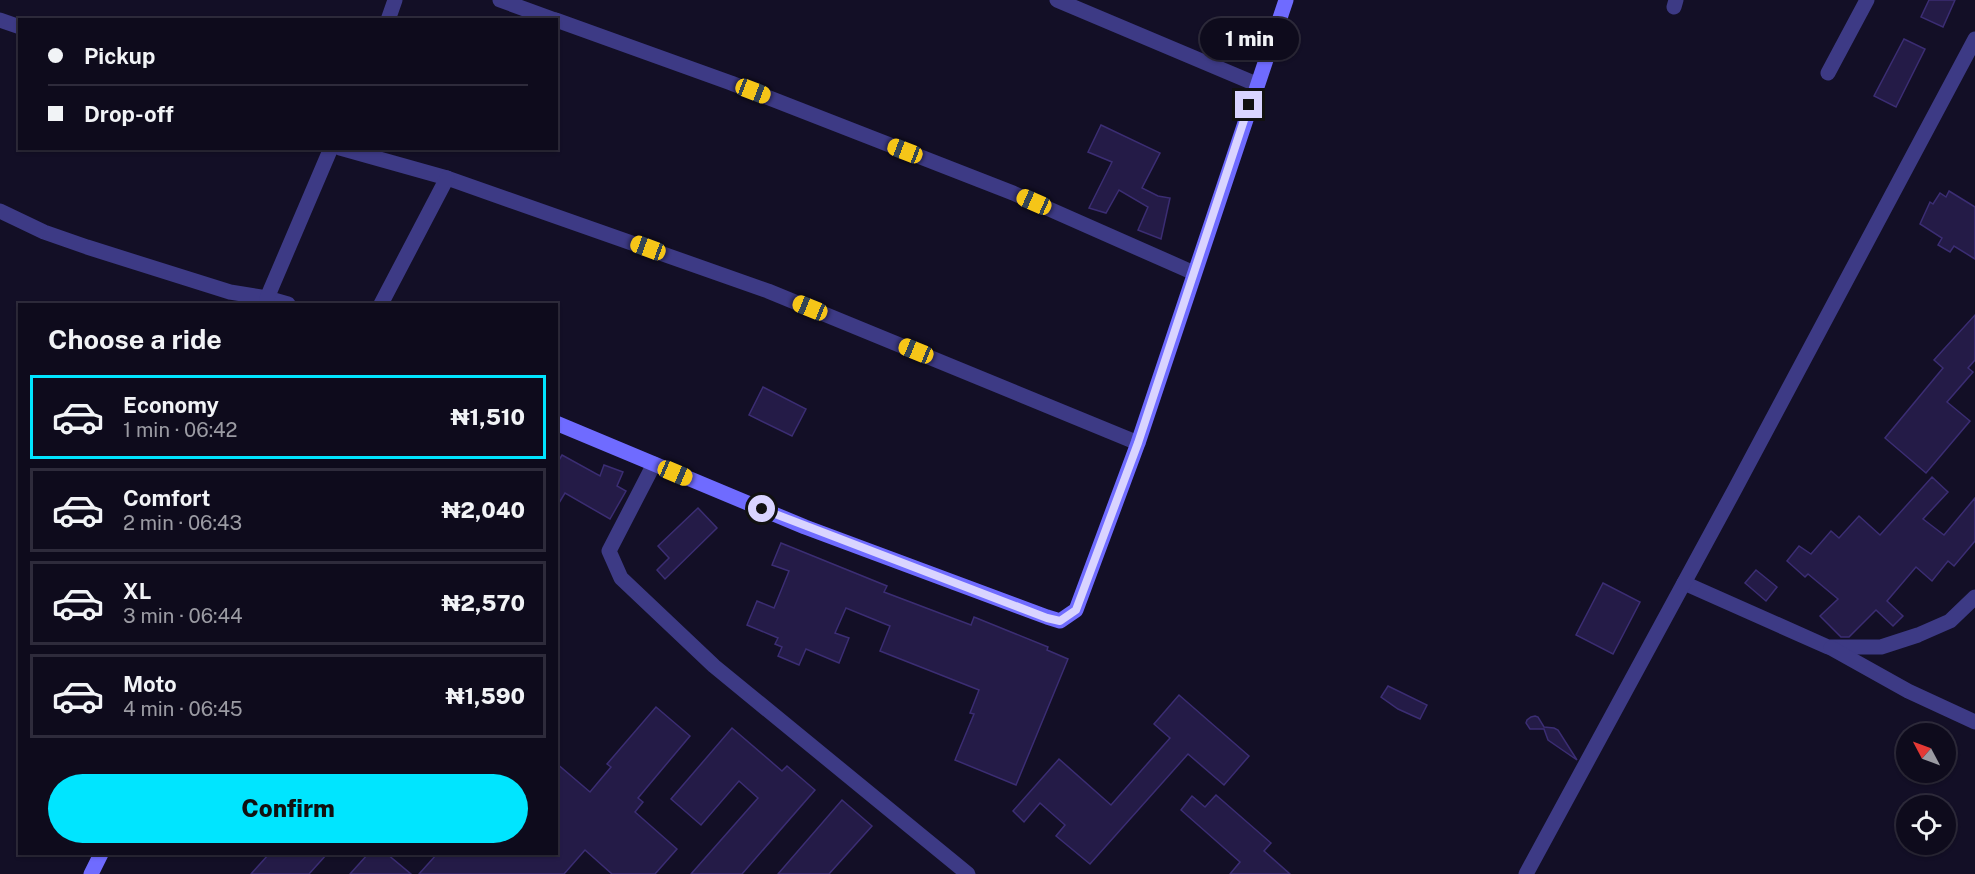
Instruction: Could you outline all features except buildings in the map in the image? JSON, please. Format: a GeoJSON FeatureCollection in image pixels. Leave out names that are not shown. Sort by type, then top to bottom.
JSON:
{"type":"FeatureCollection","features":[{"type":"Feature","properties":{"kind":"main road"},"geometry":{"type":"LineString","coordinates":[[558,424],[805,527],[1060,621],[1076,610],[1138,443],[1256,84],[1286,0]]}},
{"type":"Feature","properties":{"kind":"main road"},"geometry":{"type":"LineString","coordinates":[[91,874],[100,855]]}},
{"type":"Feature","properties":{"kind":"street"},"geometry":{"type":"LineString","coordinates":[[389,18],[395,0]]}},
{"type":"Feature","properties":{"kind":"street"},"geometry":{"type":"LineString","coordinates":[[500,0],[550,18]]}},
{"type":"Feature","properties":{"kind":"street"},"geometry":{"type":"LineString","coordinates":[[1057,0],[1256,84]]}},
{"type":"Feature","properties":{"kind":"street"},"geometry":{"type":"LineString","coordinates":[[1828,73],[1867,0]]}},
{"type":"Feature","properties":{"kind":"street"},"geometry":{"type":"LineString","coordinates":[[0,20],[18,26]]}},
{"type":"Feature","properties":{"kind":"street"},"geometry":{"type":"LineString","coordinates":[[558,21],[731,83],[1014,193],[1194,273]]}},
{"type":"Feature","properties":{"kind":"street"},"geometry":{"type":"LineString","coordinates":[[1526,874],[1975,39]]}},
{"type":"Feature","properties":{"kind":"street"},"geometry":{"type":"LineString","coordinates":[[267,298],[330,150]]}},
{"type":"Feature","properties":{"kind":"street"},"geometry":{"type":"LineString","coordinates":[[347,150],[447,178],[768,291],[1138,443]]}},
{"type":"Feature","properties":{"kind":"street"},"geometry":{"type":"LineString","coordinates":[[382,303],[447,178]]}},
{"type":"Feature","properties":{"kind":"street"},"geometry":{"type":"LineString","coordinates":[[0,211],[44,232],[87,247],[230,292],[284,303]]}},
{"type":"Feature","properties":{"kind":"street"},"geometry":{"type":"LineString","coordinates":[[654,464],[609,551],[621,579],[714,666],[968,874]]}},
{"type":"Feature","properties":{"kind":"street"},"geometry":{"type":"LineString","coordinates":[[1684,583],[1828,647],[1908,691],[1975,722]]}},
{"type":"Feature","properties":{"kind":"street"},"geometry":{"type":"LineString","coordinates":[[1828,647],[1881,647],[1918,635],[1950,621],[1975,597]]}},
{"type":"Feature","properties":{"kind":"route"},"geometry":{"type":"LineString","coordinates":[[762,509],[1047,618],[1060,621],[1076,610],[1138,443],[1249,105]]}}]}
